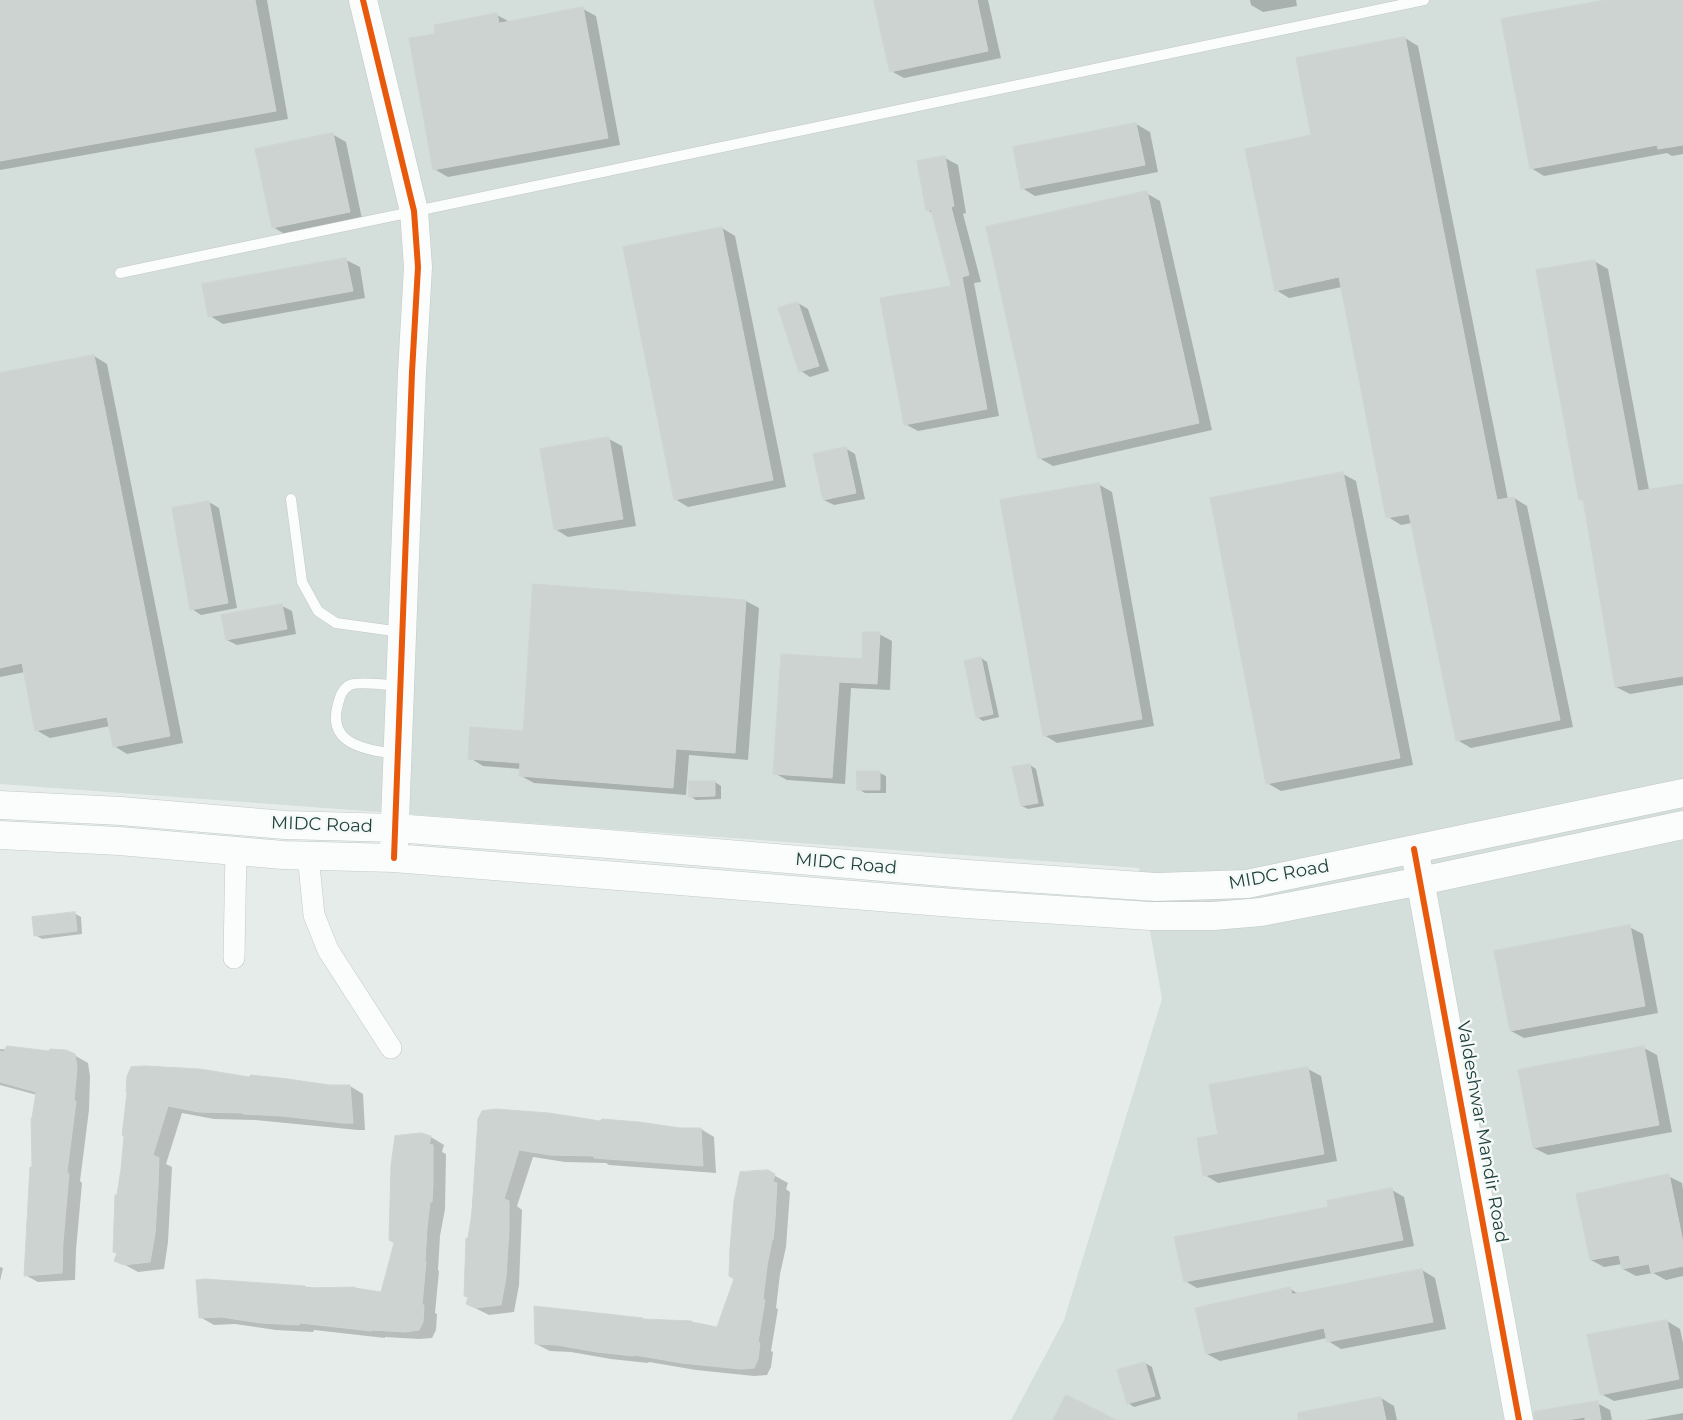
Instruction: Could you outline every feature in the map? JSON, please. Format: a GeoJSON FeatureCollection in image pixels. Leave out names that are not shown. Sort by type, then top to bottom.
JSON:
{"type":"FeatureCollection","features":[{"type":"Feature","properties":{"kind":"main road"},"geometry":{"type":"LineString","coordinates":[[363,0],[414,211],[418,267],[394,858]]}},
{"type":"Feature","properties":{"kind":"main road","name":"MIDC Road"},"geometry":{"type":"LineString","coordinates":[[0,805],[121,811],[285,825],[395,828],[967,874],[1156,887],[1247,884],[1683,793]]}},
{"type":"Feature","properties":{"kind":"main road","name":"MIDC Road"},"geometry":{"type":"LineString","coordinates":[[0,835],[120,841],[308,855],[394,858],[966,904],[1150,916],[1213,916],[1261,912],[1421,881],[1683,825]]}},
{"type":"Feature","properties":{"kind":"main road","name":"Valdeshwar Mandir Road"},"geometry":{"type":"LineString","coordinates":[[1414,849],[1519,1420]]}},
{"type":"Feature","properties":{"kind":"street"},"geometry":{"type":"LineString","coordinates":[[234,958],[236,850]]}},
{"type":"Feature","properties":{"kind":"street"},"geometry":{"type":"LineString","coordinates":[[308,855],[314,915],[328,950],[391,1048]]}},
{"type":"Feature","properties":{"kind":"lane"},"geometry":{"type":"LineString","coordinates":[[120,273],[1424,0]]}},
{"type":"Feature","properties":{"kind":"lane"},"geometry":{"type":"LineString","coordinates":[[291,499],[302,582],[318,611],[336,623],[402,632]]}},
{"type":"Feature","properties":{"kind":"lane"},"geometry":{"type":"LineString","coordinates":[[398,754],[379,752],[349,742],[340,734],[336,722],[341,693],[350,685],[400,686]]}},
{"type":"Feature","properties":{"kind":"shaded area"},"geometry":{"type":"Polygon","coordinates":[[[0,0],[1683,0],[1683,1420],[1011,1420],[1064,1320],[1162,999],[1139,868],[0,784],[0,0]]]}},
{"type":"Feature","properties":{"kind":"building"},"geometry":{"type":"Polygon","coordinates":[[[0,0],[255,0],[276,111],[0,161],[0,0]]]}},
{"type":"Feature","properties":{"kind":"building"},"geometry":{"type":"Polygon","coordinates":[[[874,0],[977,0],[988,51],[890,72],[874,0]]]}},
{"type":"Feature","properties":{"kind":"building"},"geometry":{"type":"Polygon","coordinates":[[[1606,0],[1683,0],[1683,145],[1658,149],[1657,145],[1530,169],[1501,19],[1606,0]]]}},
{"type":"Feature","properties":{"kind":"building"},"geometry":{"type":"Polygon","coordinates":[[[583,7],[608,138],[433,170],[409,38],[435,34],[434,25],[497,13],[499,23],[583,7]]]}},
{"type":"Feature","properties":{"kind":"building"},"geometry":{"type":"Polygon","coordinates":[[[1405,37],[1497,500],[1514,497],[1560,720],[1456,741],[1409,514],[1386,518],[1339,277],[1275,291],[1245,149],[1311,135],[1296,58],[1405,37]]]}},
{"type":"Feature","properties":{"kind":"building"},"geometry":{"type":"Polygon","coordinates":[[[1136,123],[1145,165],[1021,189],[1013,147],[1136,123]]]}},
{"type":"Feature","properties":{"kind":"building"},"geometry":{"type":"Polygon","coordinates":[[[333,133],[350,212],[272,228],[255,149],[333,133]]]}},
{"type":"Feature","properties":{"kind":"building"},"geometry":{"type":"Polygon","coordinates":[[[945,156],[954,206],[951,207],[969,275],[962,277],[987,409],[904,425],[880,298],[951,286],[931,210],[926,211],[917,161],[945,156]]]}},
{"type":"Feature","properties":{"kind":"building"},"geometry":{"type":"Polygon","coordinates":[[[1147,191],[1199,423],[1038,459],[986,227],[1147,191]]]}},
{"type":"Feature","properties":{"kind":"building"},"geometry":{"type":"Polygon","coordinates":[[[722,227],[773,480],[674,500],[623,247],[722,227]]]}},
{"type":"Feature","properties":{"kind":"building"},"geometry":{"type":"Polygon","coordinates":[[[346,258],[353,291],[208,317],[202,284],[346,258]]]}},
{"type":"Feature","properties":{"kind":"building"},"geometry":{"type":"Polygon","coordinates":[[[1595,260],[1638,491],[1683,484],[1683,676],[1615,687],[1583,499],[1579,500],[1536,270],[1595,260]]]}},
{"type":"Feature","properties":{"kind":"building"},"geometry":{"type":"Polygon","coordinates":[[[798,302],[819,366],[799,372],[778,308],[798,302]]]}},
{"type":"Feature","properties":{"kind":"building"},"geometry":{"type":"Polygon","coordinates":[[[94,355],[170,736],[113,747],[107,717],[35,731],[22,663],[0,668],[0,373],[94,355]]]}},
{"type":"Feature","properties":{"kind":"building"},"geometry":{"type":"Polygon","coordinates":[[[609,437],[623,519],[554,530],[540,449],[609,437]]]}},
{"type":"Feature","properties":{"kind":"building"},"geometry":{"type":"Polygon","coordinates":[[[846,447],[856,493],[823,500],[813,454],[846,447]]]}},
{"type":"Feature","properties":{"kind":"building"},"geometry":{"type":"Polygon","coordinates":[[[1343,472],[1400,758],[1266,784],[1210,498],[1343,472]]]}},
{"type":"Feature","properties":{"kind":"building"},"geometry":{"type":"Polygon","coordinates":[[[1099,483],[1142,719],[1043,736],[1000,500],[1099,483]]]}},
{"type":"Feature","properties":{"kind":"building"},"geometry":{"type":"Polygon","coordinates":[[[209,501],[228,603],[190,610],[172,508],[209,501]]]}},
{"type":"Feature","properties":{"kind":"building"},"geometry":{"type":"Polygon","coordinates":[[[533,584],[746,600],[735,753],[676,749],[673,788],[519,776],[520,763],[468,759],[470,727],[523,731],[533,584]]]}},
{"type":"Feature","properties":{"kind":"building"},"geometry":{"type":"Polygon","coordinates":[[[282,604],[287,629],[226,640],[221,615],[282,604]]]}},
{"type":"Feature","properties":{"kind":"building"},"geometry":{"type":"Polygon","coordinates":[[[863,632],[880,632],[877,684],[839,682],[832,778],[773,774],[781,654],[862,659],[863,632]]]}},
{"type":"Feature","properties":{"kind":"building"},"geometry":{"type":"Polygon","coordinates":[[[981,657],[993,714],[976,718],[964,661],[981,657]]]}},
{"type":"Feature","properties":{"kind":"building"},"geometry":{"type":"Polygon","coordinates":[[[1030,764],[1038,803],[1021,806],[1012,767],[1030,764]]]}},
{"type":"Feature","properties":{"kind":"building"},"geometry":{"type":"Polygon","coordinates":[[[857,771],[880,771],[880,790],[857,790],[857,771]]]}},
{"type":"Feature","properties":{"kind":"building"},"geometry":{"type":"Polygon","coordinates":[[[689,781],[715,781],[715,796],[689,797],[689,781]]]}},
{"type":"Feature","properties":{"kind":"building"},"geometry":{"type":"Polygon","coordinates":[[[75,912],[77,931],[34,936],[32,917],[75,912]]]}},
{"type":"Feature","properties":{"kind":"building"},"geometry":{"type":"Polygon","coordinates":[[[1630,925],[1645,1006],[1510,1031],[1494,951],[1630,925]]]}},
{"type":"Feature","properties":{"kind":"building"},"geometry":{"type":"Polygon","coordinates":[[[7,1046],[49,1051],[50,1049],[66,1050],[75,1054],[77,1068],[74,1101],[76,1101],[67,1172],[69,1174],[62,1273],[24,1276],[30,1167],[32,1167],[31,1118],[36,1092],[0,1082],[0,1051],[4,1052],[7,1046]]]}},
{"type":"Feature","properties":{"kind":"building"},"geometry":{"type":"Polygon","coordinates":[[[1644,1046],[1659,1125],[1533,1148],[1518,1070],[1644,1046]]]}},
{"type":"Feature","properties":{"kind":"building"},"geometry":{"type":"Polygon","coordinates":[[[131,1067],[200,1069],[249,1077],[251,1075],[329,1085],[350,1085],[353,1123],[243,1113],[199,1112],[168,1106],[153,1155],[159,1158],[155,1234],[150,1262],[124,1265],[114,1261],[117,1253],[113,1252],[115,1195],[117,1195],[121,1169],[127,1076],[131,1067]]]}},
{"type":"Feature","properties":{"kind":"building"},"geometry":{"type":"Polygon","coordinates":[[[1308,1067],[1324,1154],[1203,1176],[1197,1138],[1218,1134],[1209,1085],[1308,1067]]]}},
{"type":"Feature","properties":{"kind":"building"},"geometry":{"type":"Polygon","coordinates":[[[496,1109],[549,1113],[600,1121],[602,1119],[680,1128],[701,1128],[703,1166],[594,1158],[594,1156],[550,1155],[519,1150],[504,1199],[509,1201],[509,1230],[506,1277],[501,1305],[475,1308],[466,1304],[468,1297],[464,1296],[466,1238],[468,1238],[472,1213],[478,1119],[482,1111],[496,1109]]]}},
{"type":"Feature","properties":{"kind":"building"},"geometry":{"type":"Polygon","coordinates":[[[421,1133],[431,1136],[429,1144],[433,1145],[433,1184],[427,1228],[422,1305],[424,1305],[423,1322],[419,1330],[405,1332],[372,1331],[300,1323],[299,1325],[261,1323],[221,1317],[199,1318],[196,1280],[305,1286],[306,1288],[355,1287],[381,1292],[394,1243],[389,1240],[391,1165],[395,1136],[421,1133]]]}},
{"type":"Feature","properties":{"kind":"building"},"geometry":{"type":"Polygon","coordinates":[[[768,1170],[775,1174],[773,1182],[777,1183],[775,1219],[773,1240],[767,1266],[763,1299],[765,1300],[758,1342],[760,1343],[758,1359],[754,1368],[740,1369],[682,1363],[635,1355],[535,1344],[534,1306],[643,1319],[692,1321],[717,1327],[734,1279],[729,1276],[730,1248],[734,1201],[740,1172],[768,1170]]]}},
{"type":"Feature","properties":{"kind":"building"},"geometry":{"type":"Polygon","coordinates":[[[1669,1174],[1683,1242],[1683,1266],[1651,1273],[1649,1264],[1622,1269],[1619,1255],[1590,1260],[1576,1194],[1669,1174]]]}},
{"type":"Feature","properties":{"kind":"building"},"geometry":{"type":"Polygon","coordinates":[[[1392,1188],[1403,1240],[1184,1282],[1174,1237],[1328,1207],[1327,1201],[1392,1188]]]}},
{"type":"Feature","properties":{"kind":"building"},"geometry":{"type":"Polygon","coordinates":[[[1422,1269],[1433,1322],[1327,1342],[1324,1328],[1206,1354],[1195,1308],[1290,1287],[1292,1294],[1422,1269]]]}},
{"type":"Feature","properties":{"kind":"building"},"geometry":{"type":"Polygon","coordinates":[[[1667,1320],[1679,1379],[1600,1395],[1587,1335],[1667,1320]]]}},
{"type":"Feature","properties":{"kind":"building"},"geometry":{"type":"Polygon","coordinates":[[[1145,1362],[1155,1396],[1127,1404],[1117,1370],[1145,1362]]]}},
{"type":"Feature","properties":{"kind":"building"},"geometry":{"type":"Polygon","coordinates":[[[1066,1395],[1085,1404],[1116,1420],[1053,1420],[1066,1395]]]}},
{"type":"Feature","properties":{"kind":"building"},"geometry":{"type":"Polygon","coordinates":[[[1381,1397],[1386,1420],[1298,1420],[1298,1413],[1381,1397]]]}},
{"type":"Feature","properties":{"kind":"building"},"geometry":{"type":"Polygon","coordinates":[[[1598,1401],[1601,1420],[1585,1420],[1585,1417],[1567,1420],[1534,1420],[1534,1412],[1598,1401]]]}},
{"type":"Feature","properties":{"kind":"cycle path"},"geometry":{"type":"LineString","coordinates":[[363,0],[414,211],[418,267],[412,372],[394,858]]}},
{"type":"Feature","properties":{"kind":"cycle path"},"geometry":{"type":"LineString","coordinates":[[1414,849],[1519,1420]]}}]}
